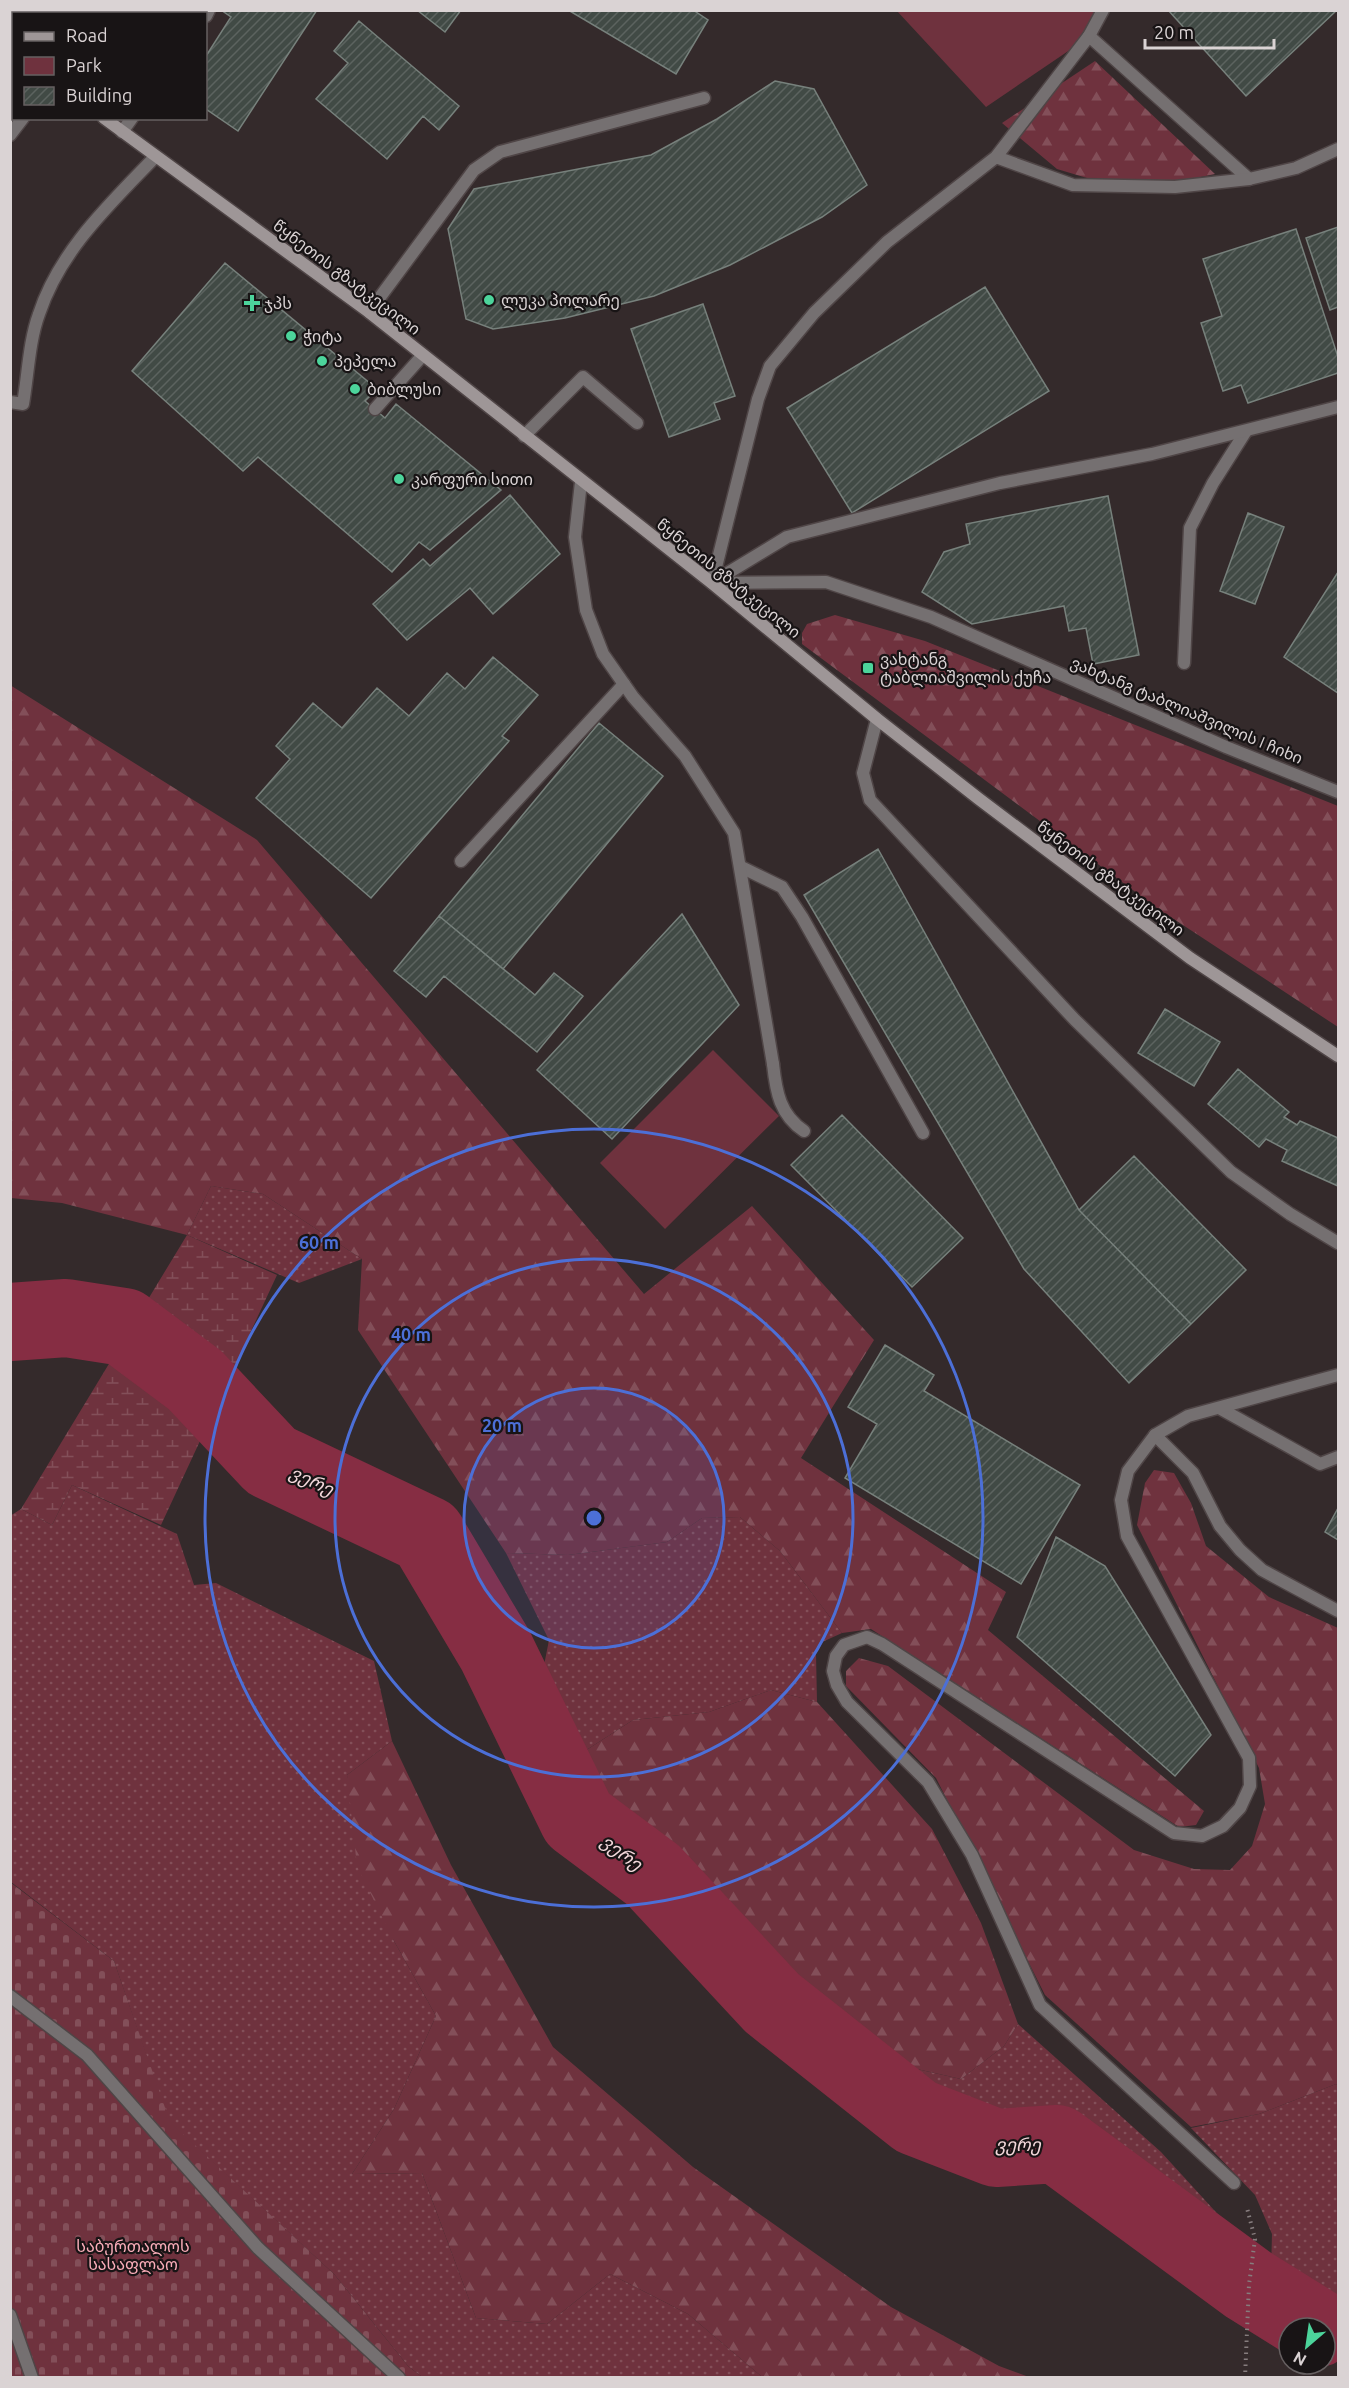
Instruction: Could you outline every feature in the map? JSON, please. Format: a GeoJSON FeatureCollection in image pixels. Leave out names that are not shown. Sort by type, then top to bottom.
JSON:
{"type":"FeatureCollection","features":[{"type":"Feature","properties":{"kind":"main road","name":"წყნეთის გზატკეცილი"},"geometry":{"type":"LineString","coordinates":[[107,120],[369,312],[581,482],[712,583],[877,719],[1190,958],[1338,1056]]}},
{"type":"Feature","properties":{"kind":"street"},"geometry":{"type":"LineString","coordinates":[[712,583],[758,399],[770,366],[814,313],[887,242],[996,157],[1089,36],[1103,10]]}},
{"type":"Feature","properties":{"kind":"street"},"geometry":{"type":"LineString","coordinates":[[1089,36],[1249,178]]}},
{"type":"Feature","properties":{"kind":"street"},"geometry":{"type":"LineString","coordinates":[[369,312],[474,170],[500,152],[704,98]]}},
{"type":"Feature","properties":{"kind":"street"},"geometry":{"type":"LineString","coordinates":[[10,135],[21,120]]}},
{"type":"Feature","properties":{"kind":"street"},"geometry":{"type":"LineString","coordinates":[[122,132],[131,120]]}},
{"type":"Feature","properties":{"kind":"street"},"geometry":{"type":"LineString","coordinates":[[996,157],[1073,185],[1175,187],[1249,178],[1296,168],[1338,149]]}},
{"type":"Feature","properties":{"kind":"street"},"geometry":{"type":"LineString","coordinates":[[10,402],[23,404],[39,314],[63,265],[86,229],[155,157]]}},
{"type":"Feature","properties":{"kind":"street"},"geometry":{"type":"LineString","coordinates":[[375,409],[423,355]]}},
{"type":"Feature","properties":{"kind":"street"},"geometry":{"type":"LineString","coordinates":[[524,436],[583,377],[637,423]]}},
{"type":"Feature","properties":{"kind":"street"},"geometry":{"type":"LineString","coordinates":[[712,583],[787,537],[1000,483],[1152,454],[1338,407]]}},
{"type":"Feature","properties":{"kind":"street"},"geometry":{"type":"LineString","coordinates":[[1184,663],[1191,528],[1213,483],[1246,431]]}},
{"type":"Feature","properties":{"kind":"street"},"geometry":{"type":"LineString","coordinates":[[581,482],[575,537],[586,610],[603,654],[624,684],[686,756],[734,833],[773,1064],[776,1094],[790,1122],[804,1131]]}},
{"type":"Feature","properties":{"kind":"street","name":"ვახტანგ ტაბლიაშვილის I ჩიხი"},"geometry":{"type":"LineString","coordinates":[[712,583],[826,582],[837,585],[931,617],[1226,747],[1338,792]]}},
{"type":"Feature","properties":{"kind":"street"},"geometry":{"type":"LineString","coordinates":[[462,861],[624,684]]}},
{"type":"Feature","properties":{"kind":"street"},"geometry":{"type":"LineString","coordinates":[[877,719],[863,773],[870,800],[1075,1020],[1231,1172],[1290,1214],[1338,1243]]}},
{"type":"Feature","properties":{"kind":"street"},"geometry":{"type":"LineString","coordinates":[[741,867],[782,887],[802,917],[923,1133]]}},
{"type":"Feature","properties":{"kind":"street"},"geometry":{"type":"LineString","coordinates":[[1234,2183],[1040,2005],[972,1855],[928,1782],[847,1702],[833,1671],[836,1656],[844,1645],[867,1637],[882,1644],[1174,1833],[1202,1836],[1223,1826],[1239,1808],[1250,1786],[1249,1758],[1127,1536],[1121,1500],[1128,1471],[1155,1435],[1188,1416],[1221,1409],[1338,1375]]}},
{"type":"Feature","properties":{"kind":"street"},"geometry":{"type":"LineString","coordinates":[[1221,1409],[1320,1464],[1338,1457]]}},
{"type":"Feature","properties":{"kind":"street"},"geometry":{"type":"LineString","coordinates":[[1155,1435],[1193,1473],[1220,1526],[1240,1550],[1262,1570],[1338,1611]]}},
{"type":"Feature","properties":{"kind":"street"},"geometry":{"type":"LineString","coordinates":[[10,1996],[87,2055],[258,2248],[399,2378]]}},
{"type":"Feature","properties":{"kind":"street"},"geometry":{"type":"LineString","coordinates":[[10,2315],[32,2378]]}},
{"type":"Feature","properties":{"kind":"path"},"geometry":{"type":"LineString","coordinates":[[1234,2183],[1250,2214],[1255,2239],[1249,2284],[1245,2378]]}},
{"type":"Feature","properties":{"kind":"green space"},"geometry":{"type":"Polygon","coordinates":[[[897,11],[1094,11],[1086,39],[986,107],[897,11]]]}},
{"type":"Feature","properties":{"kind":"green space"},"geometry":{"type":"Polygon","coordinates":[[[1095,61],[1215,174],[1157,186],[1107,184],[1057,169],[1002,123],[1095,61]]]}},
{"type":"Feature","properties":{"kind":"green space"},"geometry":{"type":"Polygon","coordinates":[[[835,615],[925,641],[1338,806],[1338,1027],[1157,908],[802,644],[802,633],[807,624],[835,615]]]}},
{"type":"Feature","properties":{"kind":"green space"},"geometry":{"type":"Polygon","coordinates":[[[10,685],[257,840],[644,1294],[752,1206],[874,1340],[801,1458],[1006,1592],[988,1630],[1204,1811],[1196,1825],[1179,1827],[871,1629],[842,1633],[780,1551],[740,1517],[702,1518],[667,1542],[568,1555],[506,1553],[358,1330],[362,1259],[263,1194],[211,1186],[187,1235],[62,1203],[11,1198],[10,685]]]}},
{"type":"Feature","properties":{"kind":"green space"},"geometry":{"type":"Polygon","coordinates":[[[713,1050],[779,1116],[665,1229],[600,1163],[713,1050]]]}},
{"type":"Feature","properties":{"kind":"green space"},"geometry":{"type":"Polygon","coordinates":[[[211,1186],[263,1194],[362,1259],[299,1283],[187,1235],[211,1186]]]}},
{"type":"Feature","properties":{"kind":"green space"},"geometry":{"type":"Polygon","coordinates":[[[187,1235],[277,1275],[161,1525],[72,1485],[52,1525],[21,1509],[187,1235]]]}},
{"type":"Feature","properties":{"kind":"green space"},"geometry":{"type":"Polygon","coordinates":[[[1154,1470],[1174,1473],[1191,1503],[1206,1546],[1269,1597],[1338,1628],[1338,2086],[1336,2084],[1259,2114],[1191,2127],[1045,1995],[936,1778],[846,1686],[846,1671],[859,1658],[888,1666],[1134,1850],[1194,1869],[1230,1870],[1252,1846],[1265,1804],[1259,1768],[1137,1525],[1145,1483],[1154,1470]]]}},
{"type":"Feature","properties":{"kind":"green space"},"geometry":{"type":"Polygon","coordinates":[[[72,1485],[177,1534],[194,1585],[216,1583],[374,1661],[392,1741],[347,1775],[394,1941],[436,2016],[394,2109],[352,2174],[422,2173],[476,2318],[547,2324],[610,2274],[688,2314],[761,2376],[779,2377],[422,2377],[408,2366],[334,2274],[169,2122],[114,1961],[11,1882],[10,1516],[21,1509],[52,1525],[72,1485]]]}},
{"type":"Feature","properties":{"kind":"green space"},"geometry":{"type":"Polygon","coordinates":[[[740,1517],[780,1551],[842,1633],[820,1643],[816,1654],[817,1702],[771,1690],[709,1712],[633,1720],[574,1758],[589,1801],[558,1739],[536,1706],[549,1640],[506,1553],[568,1555],[667,1542],[702,1518],[740,1517]]]}},
{"type":"Feature","properties":{"kind":"green space"},"geometry":{"type":"Polygon","coordinates":[[[771,1690],[817,1702],[932,1829],[981,1923],[1018,2024],[1004,2046],[961,2079],[855,2055],[803,2005],[682,1854],[589,1801],[574,1758],[633,1720],[709,1712],[771,1690]]]}},
{"type":"Feature","properties":{"kind":"green space"},"geometry":{"type":"Polygon","coordinates":[[[392,1741],[451,1865],[553,2047],[693,2167],[891,2307],[999,2366],[1029,2377],[761,2376],[688,2314],[610,2274],[547,2324],[476,2318],[422,2173],[352,2174],[394,2109],[436,2016],[394,1941],[357,1866],[347,1775],[392,1741]]]}},
{"type":"Feature","properties":{"kind":"green space","name":"საბურთალოს სასაფლაო"},"geometry":{"type":"Polygon","coordinates":[[[10,1882],[114,1961],[170,2122],[334,2274],[408,2366],[422,2377],[11,2377],[10,1882]]]}},
{"type":"Feature","properties":{"kind":"green space"},"geometry":{"type":"Polygon","coordinates":[[[1018,2024],[1161,2152],[1235,2233],[1232,2251],[1056,2122],[1013,2124],[956,2115],[855,2055],[961,2079],[1004,2046],[1018,2024]]]}},
{"type":"Feature","properties":{"kind":"green space"},"geometry":{"type":"Polygon","coordinates":[[[1336,2084],[1338,2086],[1338,2313],[1271,2271],[1272,2234],[1255,2195],[1191,2128],[1259,2114],[1336,2084]]]}},
{"type":"Feature","properties":{"kind":"building"},"geometry":{"type":"Polygon","coordinates":[[[77,10],[184,10],[183,12],[80,12],[77,10]]]}},
{"type":"Feature","properties":{"kind":"building"},"geometry":{"type":"Polygon","coordinates":[[[221,10],[317,10],[238,131],[207,110],[207,54],[231,17],[221,10]]]}},
{"type":"Feature","properties":{"kind":"building"},"geometry":{"type":"Polygon","coordinates":[[[417,10],[461,10],[445,32],[417,10]]]}},
{"type":"Feature","properties":{"kind":"building"},"geometry":{"type":"Polygon","coordinates":[[[568,10],[693,10],[708,20],[676,74],[568,10]]]}},
{"type":"Feature","properties":{"kind":"building"},"geometry":{"type":"Polygon","coordinates":[[[1168,10],[1337,10],[1246,96],[1168,10]]]}},
{"type":"Feature","properties":{"kind":"building"},"geometry":{"type":"Polygon","coordinates":[[[359,21],[459,106],[439,130],[423,116],[387,159],[316,99],[348,63],[334,51],[359,21]]]}},
{"type":"Feature","properties":{"kind":"building"},"geometry":{"type":"Polygon","coordinates":[[[775,81],[814,89],[867,185],[822,217],[730,265],[654,296],[565,318],[493,329],[466,319],[448,229],[474,189],[651,155],[717,119],[775,81]]]}},
{"type":"Feature","properties":{"kind":"building"},"geometry":{"type":"Polygon","coordinates":[[[1338,227],[1338,307],[1330,310],[1306,238],[1338,227]]]}},
{"type":"Feature","properties":{"kind":"building"},"geometry":{"type":"Polygon","coordinates":[[[1296,229],[1338,357],[1338,373],[1248,403],[1241,385],[1223,391],[1201,323],[1222,316],[1203,259],[1296,229]]]}},
{"type":"Feature","properties":{"kind":"building"},"geometry":{"type":"Polygon","coordinates":[[[225,263],[377,389],[365,401],[385,418],[396,404],[501,490],[430,550],[419,542],[392,572],[258,457],[243,471],[132,371],[225,263]]]}},
{"type":"Feature","properties":{"kind":"building"},"geometry":{"type":"Polygon","coordinates":[[[985,287],[1049,391],[852,513],[787,408],[985,287]]]}},
{"type":"Feature","properties":{"kind":"building"},"geometry":{"type":"Polygon","coordinates":[[[703,304],[735,396],[714,403],[720,419],[669,437],[631,329],[703,304]]]}},
{"type":"Feature","properties":{"kind":"building"},"geometry":{"type":"Polygon","coordinates":[[[510,495],[560,554],[493,614],[470,588],[407,640],[373,604],[423,559],[430,566],[510,495]]]}},
{"type":"Feature","properties":{"kind":"building"},"geometry":{"type":"Polygon","coordinates":[[[1108,496],[1139,655],[1093,664],[1086,628],[1069,631],[1064,606],[972,624],[922,592],[944,552],[970,544],[966,524],[1108,496]]]}},
{"type":"Feature","properties":{"kind":"building"},"geometry":{"type":"Polygon","coordinates":[[[1248,513],[1284,527],[1255,604],[1220,591],[1248,513]]]}},
{"type":"Feature","properties":{"kind":"building"},"geometry":{"type":"Polygon","coordinates":[[[1338,572],[1338,693],[1284,657],[1338,572]]]}},
{"type":"Feature","properties":{"kind":"building"},"geometry":{"type":"Polygon","coordinates":[[[493,657],[538,695],[502,736],[509,741],[371,898],[256,798],[290,759],[276,746],[313,703],[342,728],[377,688],[409,716],[447,673],[465,689],[493,657]]]}},
{"type":"Feature","properties":{"kind":"building"},"geometry":{"type":"Polygon","coordinates":[[[599,723],[663,776],[503,969],[439,916],[599,723]]]}},
{"type":"Feature","properties":{"kind":"building"},"geometry":{"type":"Polygon","coordinates":[[[878,849],[1079,1210],[1191,1324],[1129,1383],[1024,1269],[804,895],[878,849]]]}},
{"type":"Feature","properties":{"kind":"building"},"geometry":{"type":"Polygon","coordinates":[[[682,914],[739,1005],[612,1139],[537,1070],[682,914]]]}},
{"type":"Feature","properties":{"kind":"building"},"geometry":{"type":"Polygon","coordinates":[[[439,916],[535,995],[554,973],[583,996],[537,1052],[444,976],[426,997],[394,971],[439,916]]]}},
{"type":"Feature","properties":{"kind":"building"},"geometry":{"type":"Polygon","coordinates":[[[1165,1009],[1220,1042],[1194,1086],[1138,1053],[1165,1009]]]}},
{"type":"Feature","properties":{"kind":"building"},"geometry":{"type":"Polygon","coordinates":[[[1238,1069],[1289,1112],[1284,1117],[1297,1125],[1300,1121],[1338,1138],[1338,1186],[1282,1161],[1287,1150],[1266,1139],[1259,1147],[1208,1104],[1238,1069]]]}},
{"type":"Feature","properties":{"kind":"building"},"geometry":{"type":"Polygon","coordinates":[[[842,1115],[963,1238],[912,1287],[791,1165],[842,1115]]]}},
{"type":"Feature","properties":{"kind":"building"},"geometry":{"type":"Polygon","coordinates":[[[1134,1156],[1246,1270],[1191,1324],[1079,1210],[1134,1156]]]}},
{"type":"Feature","properties":{"kind":"building"},"geometry":{"type":"Polygon","coordinates":[[[885,1345],[934,1375],[924,1391],[1080,1485],[1021,1584],[845,1478],[877,1424],[848,1407],[885,1345]]]}},
{"type":"Feature","properties":{"kind":"building"},"geometry":{"type":"Polygon","coordinates":[[[1338,1508],[1338,1540],[1325,1532],[1338,1508]]]}},
{"type":"Feature","properties":{"kind":"building"},"geometry":{"type":"Polygon","coordinates":[[[1056,1537],[1105,1566],[1211,1735],[1175,1776],[1017,1637],[1056,1537]]]}},
{"type":"Feature","properties":{"kind":"waterway","name":"ვერე"},"geometry":{"type":"LineString","coordinates":[[10,1322],[66,1318],[124,1327],[195,1380],[271,1461],[427,1535],[496,1651],[578,1819],[653,1875],[772,2003],[916,2117],[996,2148],[1057,2144],[1249,2285],[1299,2316]]}},
{"type":"Feature","properties":{"kind":"place","name":"ლუკა პოლარე"},"geometry":{"type":"Point","coordinates":[489,300]}},
{"type":"Feature","properties":{"kind":"place","name":"ჯპს"},"geometry":{"type":"Point","coordinates":[252,303]}},
{"type":"Feature","properties":{"kind":"place","name":"ჭიტა"},"geometry":{"type":"Point","coordinates":[291,336]}},
{"type":"Feature","properties":{"kind":"place","name":"პეპელა"},"geometry":{"type":"Point","coordinates":[322,361]}},
{"type":"Feature","properties":{"kind":"place","name":"ბიბლუსი"},"geometry":{"type":"Point","coordinates":[355,389]}},
{"type":"Feature","properties":{"kind":"place","name":"კარფური სითი"},"geometry":{"type":"Point","coordinates":[399,479]}},
{"type":"Feature","properties":{"kind":"place","name":"ვახტანგ ტაბლიაშვილის ქუჩა"},"geometry":{"type":"Point","coordinates":[868,668]}}]}
